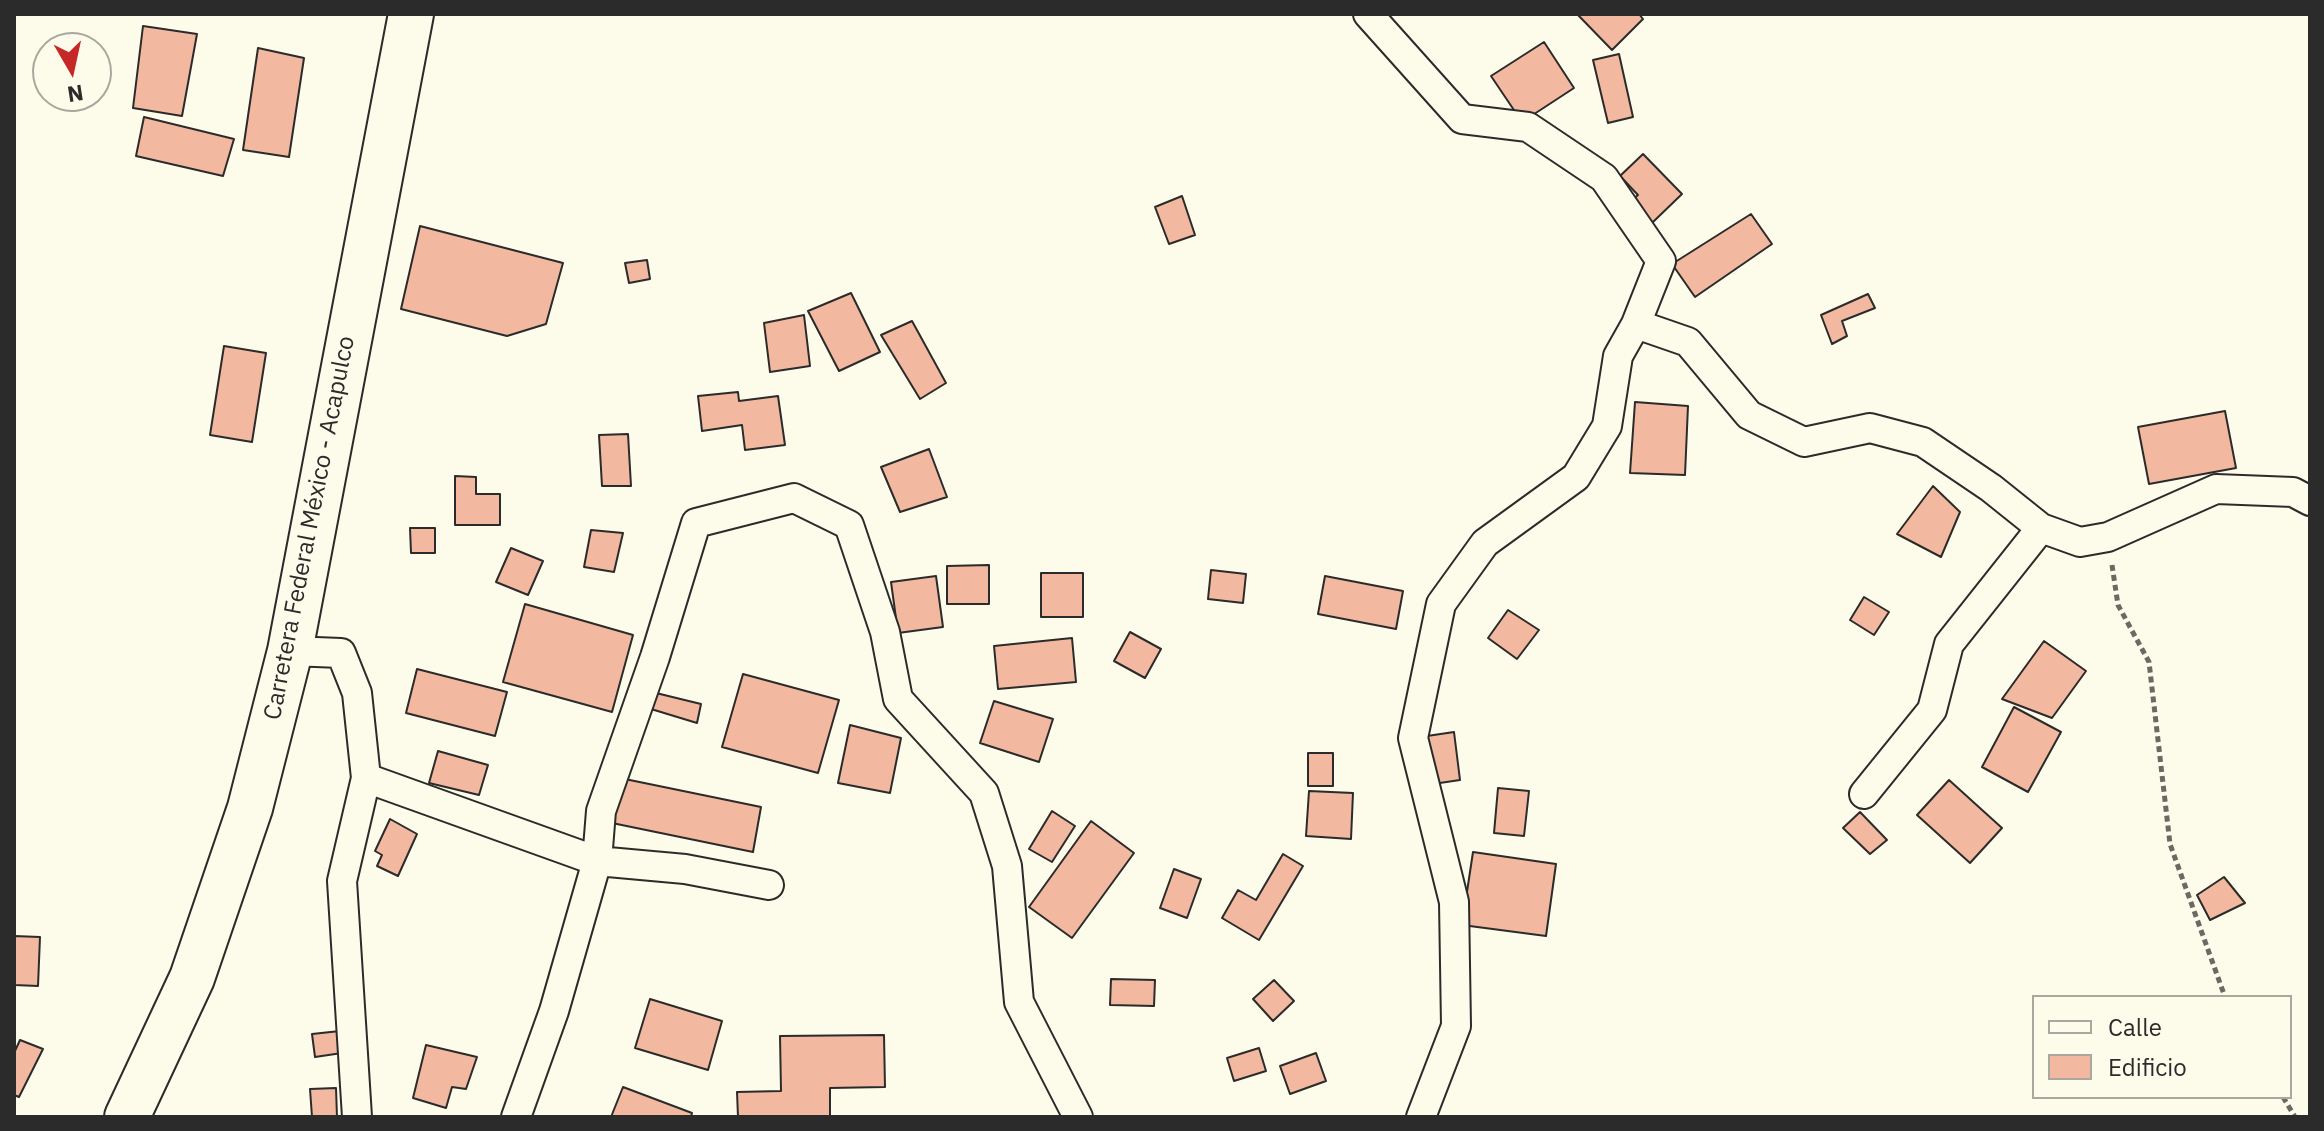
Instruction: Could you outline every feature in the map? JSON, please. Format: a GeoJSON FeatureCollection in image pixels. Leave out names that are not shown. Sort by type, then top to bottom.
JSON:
{"type":"FeatureCollection","features":[{"type":"Feature","properties":{"kind":"main road","name":"Carretera Federal México - Acapulco"},"geometry":{"type":"LineString","coordinates":[[127,1117],[192,978],[250,808],[290,651],[411,14]]}},
{"type":"Feature","properties":{"kind":"street"},"geometry":{"type":"LineString","coordinates":[[1368,14],[1462,119],[1528,127],[1604,178],[1661,261],[1636,324],[1618,356],[1607,426],[1576,477],[1485,543],[1441,604],[1413,738],[1454,902],[1456,1026],[1421,1117]]}},
{"type":"Feature","properties":{"kind":"street"},"geometry":{"type":"LineString","coordinates":[[1636,324],[1688,342],[1749,415],[1804,442],[1870,428],[1923,442],[1991,488],[2041,528],[2080,542],[2108,537],[2216,489],[2293,492],[2310,501]]}},
{"type":"Feature","properties":{"kind":"street"},"geometry":{"type":"LineString","coordinates":[[516,1117],[554,1011],[597,861],[601,811],[655,657],[696,523],[794,498],[849,525],[885,632],[898,699],[984,793],[1007,866],[1019,1002],[1078,1117]]}},
{"type":"Feature","properties":{"kind":"street"},"geometry":{"type":"LineString","coordinates":[[1864,794],[1932,710],[1949,644],[2041,528]]}},
{"type":"Feature","properties":{"kind":"street"},"geometry":{"type":"LineString","coordinates":[[290,651],[341,653],[357,693],[366,778],[342,881],[357,1117]]}},
{"type":"Feature","properties":{"kind":"street"},"geometry":{"type":"LineString","coordinates":[[366,778],[597,861],[685,869],[769,885]]}},
{"type":"Feature","properties":{"kind":"path"},"geometry":{"type":"LineString","coordinates":[[2108,537],[2118,605],[2149,662],[2170,844],[2224,995]]}},
{"type":"Feature","properties":{"kind":"path"},"geometry":{"type":"LineString","coordinates":[[2284,1099],[2295,1117]]}},
{"type":"Feature","properties":{"kind":"building"},"geometry":{"type":"Polygon","coordinates":[[[1577,14],[1639,14],[1643,19],[1612,50],[1577,14]]]}},
{"type":"Feature","properties":{"kind":"building"},"geometry":{"type":"Polygon","coordinates":[[[143,26],[197,34],[182,116],[133,108],[143,26]]]}},
{"type":"Feature","properties":{"kind":"building"},"geometry":{"type":"Polygon","coordinates":[[[1544,42],[1574,88],[1522,122],[1491,76],[1544,42]]]}},
{"type":"Feature","properties":{"kind":"building"},"geometry":{"type":"Polygon","coordinates":[[[258,48],[304,58],[289,157],[243,150],[258,48]]]}},
{"type":"Feature","properties":{"kind":"building"},"geometry":{"type":"Polygon","coordinates":[[[1619,54],[1633,117],[1608,123],[1593,60],[1619,54]]]}},
{"type":"Feature","properties":{"kind":"building"},"geometry":{"type":"Polygon","coordinates":[[[144,117],[234,139],[223,176],[136,156],[144,117]]]}},
{"type":"Feature","properties":{"kind":"building"},"geometry":{"type":"Polygon","coordinates":[[[1643,154],[1682,194],[1652,223],[1631,201],[1638,195],[1620,176],[1643,154]]]}},
{"type":"Feature","properties":{"kind":"building"},"geometry":{"type":"Polygon","coordinates":[[[1182,196],[1195,235],[1169,244],[1155,207],[1182,196]]]}},
{"type":"Feature","properties":{"kind":"building"},"geometry":{"type":"Polygon","coordinates":[[[1751,214],[1772,244],[1695,297],[1672,264],[1751,214]]]}},
{"type":"Feature","properties":{"kind":"building"},"geometry":{"type":"Polygon","coordinates":[[[420,226],[563,263],[546,324],[507,336],[401,309],[420,226]]]}},
{"type":"Feature","properties":{"kind":"building"},"geometry":{"type":"Polygon","coordinates":[[[647,260],[650,279],[629,283],[625,263],[647,260]]]}},
{"type":"Feature","properties":{"kind":"building"},"geometry":{"type":"Polygon","coordinates":[[[851,293],[880,352],[839,371],[808,311],[851,293]]]}},
{"type":"Feature","properties":{"kind":"building"},"geometry":{"type":"Polygon","coordinates":[[[1868,294],[1875,308],[1842,321],[1847,336],[1832,344],[1821,315],[1868,294]]]}},
{"type":"Feature","properties":{"kind":"building"},"geometry":{"type":"Polygon","coordinates":[[[804,315],[810,366],[770,372],[764,323],[804,315]]]}},
{"type":"Feature","properties":{"kind":"building"},"geometry":{"type":"Polygon","coordinates":[[[912,321],[946,383],[920,399],[881,335],[912,321]]]}},
{"type":"Feature","properties":{"kind":"building"},"geometry":{"type":"Polygon","coordinates":[[[224,346],[266,353],[252,442],[210,435],[224,346]]]}},
{"type":"Feature","properties":{"kind":"building"},"geometry":{"type":"Polygon","coordinates":[[[738,392],[739,401],[778,396],[785,445],[745,450],[742,425],[702,431],[698,396],[738,392]]]}},
{"type":"Feature","properties":{"kind":"building"},"geometry":{"type":"Polygon","coordinates":[[[1635,402],[1688,406],[1685,475],[1630,473],[1635,402]]]}},
{"type":"Feature","properties":{"kind":"building"},"geometry":{"type":"Polygon","coordinates":[[[2225,411],[2236,468],[2149,484],[2138,427],[2225,411]]]}},
{"type":"Feature","properties":{"kind":"building"},"geometry":{"type":"Polygon","coordinates":[[[628,434],[631,486],[602,486],[599,435],[628,434]]]}},
{"type":"Feature","properties":{"kind":"building"},"geometry":{"type":"Polygon","coordinates":[[[929,449],[947,497],[900,512],[881,467],[929,449]]]}},
{"type":"Feature","properties":{"kind":"building"},"geometry":{"type":"Polygon","coordinates":[[[455,476],[476,477],[476,494],[500,494],[500,525],[455,525],[455,476]]]}},
{"type":"Feature","properties":{"kind":"building"},"geometry":{"type":"Polygon","coordinates":[[[1933,486],[1960,512],[1941,557],[1897,534],[1933,486]]]}},
{"type":"Feature","properties":{"kind":"building"},"geometry":{"type":"Polygon","coordinates":[[[410,528],[435,528],[435,553],[411,553],[410,528]]]}},
{"type":"Feature","properties":{"kind":"building"},"geometry":{"type":"Polygon","coordinates":[[[591,530],[623,533],[614,572],[584,567],[591,530]]]}},
{"type":"Feature","properties":{"kind":"building"},"geometry":{"type":"Polygon","coordinates":[[[511,548],[543,561],[528,595],[496,582],[511,548]]]}},
{"type":"Feature","properties":{"kind":"building"},"geometry":{"type":"Polygon","coordinates":[[[989,565],[989,604],[947,604],[947,566],[989,565]]]}},
{"type":"Feature","properties":{"kind":"building"},"geometry":{"type":"Polygon","coordinates":[[[1211,570],[1246,574],[1243,603],[1208,599],[1211,570]]]}},
{"type":"Feature","properties":{"kind":"building"},"geometry":{"type":"Polygon","coordinates":[[[1041,573],[1083,573],[1083,617],[1041,617],[1041,573]]]}},
{"type":"Feature","properties":{"kind":"building"},"geometry":{"type":"Polygon","coordinates":[[[936,576],[943,627],[898,633],[891,582],[936,576]]]}},
{"type":"Feature","properties":{"kind":"building"},"geometry":{"type":"Polygon","coordinates":[[[1325,576],[1403,591],[1396,629],[1318,614],[1325,576]]]}},
{"type":"Feature","properties":{"kind":"building"},"geometry":{"type":"Polygon","coordinates":[[[1864,597],[1889,612],[1874,635],[1850,620],[1864,597]]]}},
{"type":"Feature","properties":{"kind":"building"},"geometry":{"type":"Polygon","coordinates":[[[525,604],[633,635],[612,712],[503,682],[525,604]]]}},
{"type":"Feature","properties":{"kind":"building"},"geometry":{"type":"Polygon","coordinates":[[[1508,610],[1539,630],[1517,659],[1488,638],[1508,610]]]}},
{"type":"Feature","properties":{"kind":"building"},"geometry":{"type":"Polygon","coordinates":[[[1130,632],[1161,649],[1145,678],[1114,661],[1130,632]]]}},
{"type":"Feature","properties":{"kind":"building"},"geometry":{"type":"Polygon","coordinates":[[[1072,638],[1076,682],[998,689],[994,646],[1072,638]]]}},
{"type":"Feature","properties":{"kind":"building"},"geometry":{"type":"Polygon","coordinates":[[[2044,641],[2086,671],[2052,718],[2002,699],[2044,641]]]}},
{"type":"Feature","properties":{"kind":"building"},"geometry":{"type":"Polygon","coordinates":[[[417,669],[507,692],[495,736],[406,713],[417,669]]]}},
{"type":"Feature","properties":{"kind":"building"},"geometry":{"type":"Polygon","coordinates":[[[743,674],[839,700],[818,773],[722,747],[743,674]]]}},
{"type":"Feature","properties":{"kind":"building"},"geometry":{"type":"Polygon","coordinates":[[[656,693],[701,704],[697,723],[651,709],[656,693]]]}},
{"type":"Feature","properties":{"kind":"building"},"geometry":{"type":"Polygon","coordinates":[[[994,701],[1053,719],[1039,762],[980,743],[994,701]]]}},
{"type":"Feature","properties":{"kind":"building"},"geometry":{"type":"Polygon","coordinates":[[[2014,707],[2061,732],[2028,792],[1982,767],[2014,707]]]}},
{"type":"Feature","properties":{"kind":"building"},"geometry":{"type":"Polygon","coordinates":[[[850,725],[901,738],[890,793],[838,783],[850,725]]]}},
{"type":"Feature","properties":{"kind":"building"},"geometry":{"type":"Polygon","coordinates":[[[1454,732],[1460,780],[1433,784],[1427,736],[1454,732]]]}},
{"type":"Feature","properties":{"kind":"building"},"geometry":{"type":"Polygon","coordinates":[[[438,751],[488,765],[479,795],[429,783],[438,751]]]}},
{"type":"Feature","properties":{"kind":"building"},"geometry":{"type":"Polygon","coordinates":[[[1308,753],[1333,753],[1333,786],[1308,786],[1308,753]]]}},
{"type":"Feature","properties":{"kind":"building"},"geometry":{"type":"Polygon","coordinates":[[[620,778],[761,807],[753,852],[612,823],[620,778]]]}},
{"type":"Feature","properties":{"kind":"building"},"geometry":{"type":"Polygon","coordinates":[[[1949,780],[2002,828],[1970,863],[1917,815],[1949,780]]]}},
{"type":"Feature","properties":{"kind":"building"},"geometry":{"type":"Polygon","coordinates":[[[1498,788],[1529,791],[1524,836],[1494,833],[1498,788]]]}},
{"type":"Feature","properties":{"kind":"building"},"geometry":{"type":"Polygon","coordinates":[[[1309,791],[1353,793],[1351,839],[1306,836],[1309,791]]]}},
{"type":"Feature","properties":{"kind":"building"},"geometry":{"type":"Polygon","coordinates":[[[1052,811],[1075,826],[1052,862],[1029,849],[1052,811]]]}},
{"type":"Feature","properties":{"kind":"building"},"geometry":{"type":"Polygon","coordinates":[[[1860,812],[1887,840],[1870,854],[1843,828],[1860,812]]]}},
{"type":"Feature","properties":{"kind":"building"},"geometry":{"type":"Polygon","coordinates":[[[390,819],[417,834],[398,876],[377,866],[382,855],[375,851],[390,819]]]}},
{"type":"Feature","properties":{"kind":"building"},"geometry":{"type":"Polygon","coordinates":[[[1091,821],[1134,853],[1072,938],[1029,907],[1091,821]]]}},
{"type":"Feature","properties":{"kind":"building"},"geometry":{"type":"Polygon","coordinates":[[[1473,852],[1556,864],[1546,936],[1462,925],[1473,852]]]}},
{"type":"Feature","properties":{"kind":"building"},"geometry":{"type":"Polygon","coordinates":[[[1283,854],[1303,866],[1259,940],[1222,918],[1238,890],[1256,900],[1283,854]]]}},
{"type":"Feature","properties":{"kind":"building"},"geometry":{"type":"Polygon","coordinates":[[[1174,869],[1201,879],[1187,918],[1160,908],[1174,869]]]}},
{"type":"Feature","properties":{"kind":"building"},"geometry":{"type":"Polygon","coordinates":[[[2224,877],[2245,903],[2210,920],[2197,895],[2224,877]]]}},
{"type":"Feature","properties":{"kind":"building"},"geometry":{"type":"Polygon","coordinates":[[[14,936],[40,937],[38,986],[14,985],[14,936]]]}},
{"type":"Feature","properties":{"kind":"building"},"geometry":{"type":"Polygon","coordinates":[[[1111,979],[1155,980],[1154,1006],[1110,1005],[1111,979]]]}},
{"type":"Feature","properties":{"kind":"building"},"geometry":{"type":"Polygon","coordinates":[[[1274,980],[1294,1001],[1273,1021],[1253,999],[1274,980]]]}},
{"type":"Feature","properties":{"kind":"building"},"geometry":{"type":"Polygon","coordinates":[[[650,999],[722,1021],[708,1070],[635,1048],[650,999]]]}},
{"type":"Feature","properties":{"kind":"building"},"geometry":{"type":"Polygon","coordinates":[[[340,1031],[342,1053],[315,1057],[312,1034],[340,1031]]]}},
{"type":"Feature","properties":{"kind":"building"},"geometry":{"type":"Polygon","coordinates":[[[884,1035],[885,1087],[830,1088],[830,1117],[738,1117],[737,1092],[781,1091],[780,1036],[884,1035]]]}},
{"type":"Feature","properties":{"kind":"building"},"geometry":{"type":"Polygon","coordinates":[[[20,1040],[43,1049],[19,1097],[14,1095],[14,1053],[20,1040]]]}},
{"type":"Feature","properties":{"kind":"building"},"geometry":{"type":"Polygon","coordinates":[[[426,1045],[477,1057],[466,1089],[452,1087],[446,1108],[413,1098],[426,1045]]]}},
{"type":"Feature","properties":{"kind":"building"},"geometry":{"type":"Polygon","coordinates":[[[1259,1048],[1266,1071],[1234,1081],[1227,1058],[1259,1048]]]}},
{"type":"Feature","properties":{"kind":"building"},"geometry":{"type":"Polygon","coordinates":[[[1316,1053],[1326,1081],[1290,1094],[1280,1066],[1316,1053]]]}},
{"type":"Feature","properties":{"kind":"building"},"geometry":{"type":"Polygon","coordinates":[[[623,1087],[692,1113],[691,1117],[611,1117],[623,1087]]]}},
{"type":"Feature","properties":{"kind":"building"},"geometry":{"type":"Polygon","coordinates":[[[336,1088],[337,1117],[312,1117],[310,1089],[336,1088]]]}}]}
